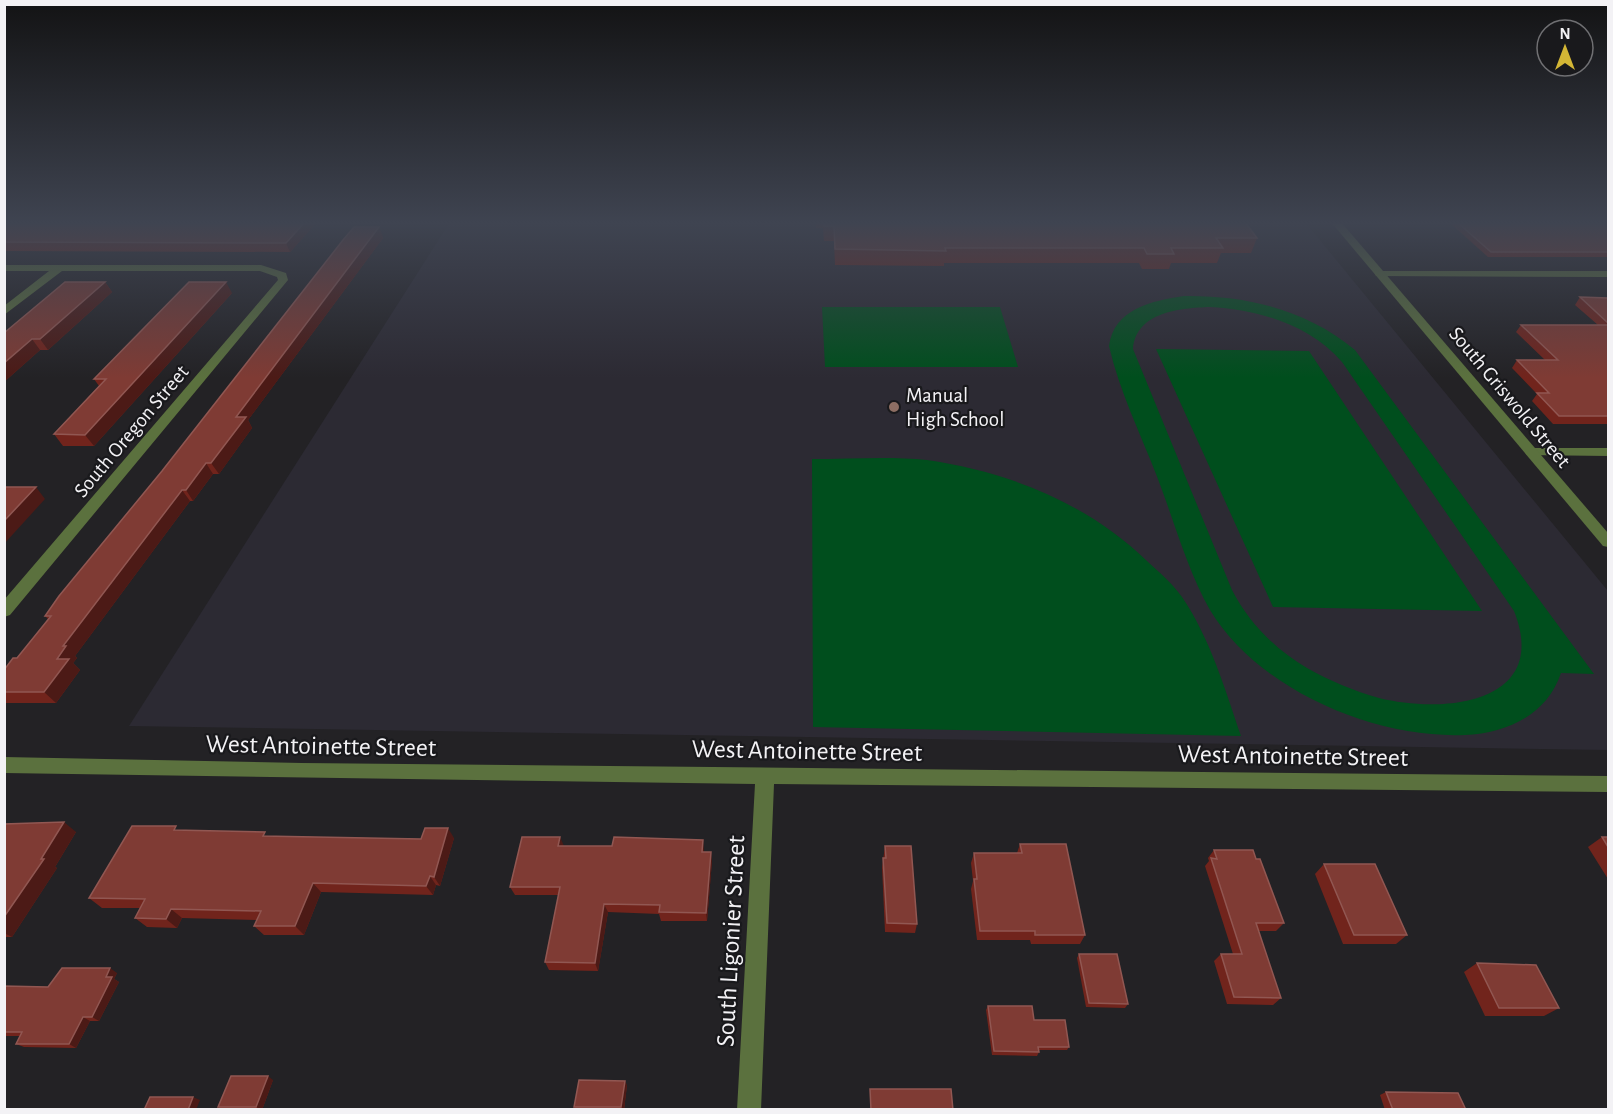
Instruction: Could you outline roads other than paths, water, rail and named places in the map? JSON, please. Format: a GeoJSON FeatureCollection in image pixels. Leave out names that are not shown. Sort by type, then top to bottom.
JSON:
{"type":"FeatureCollection","features":[{"type":"Feature","properties":{"kind":"street"},"geometry":{"type":"LineString","coordinates":[[4,312],[52,274]]}},
{"type":"Feature","properties":{"kind":"street","name":"South Oregon Street"},"geometry":{"type":"LineString","coordinates":[[4,611],[278,288],[283,280],[282,275],[279,274]]}},
{"type":"Feature","properties":{"kind":"street"},"geometry":{"type":"LineString","coordinates":[[1380,274],[1608,274]]}},
{"type":"Feature","properties":{"kind":"street","name":"South Griswold Street"},"geometry":{"type":"LineString","coordinates":[[1380,274],[1608,542]]}},
{"type":"Feature","properties":{"kind":"street"},"geometry":{"type":"LineString","coordinates":[[1532,452],[1608,452]]}},
{"type":"Feature","properties":{"kind":"street","name":"West Antoinette Street"},"geometry":{"type":"LineString","coordinates":[[4,765],[1608,784]]}},
{"type":"Feature","properties":{"kind":"street","name":"South Ligonier Street"},"geometry":{"type":"LineString","coordinates":[[749,1110],[765,775]]}},
{"type":"Feature","properties":{"kind":"place","name":"Manual High School"},"geometry":{"type":"Point","coordinates":[894,407]}}]}
